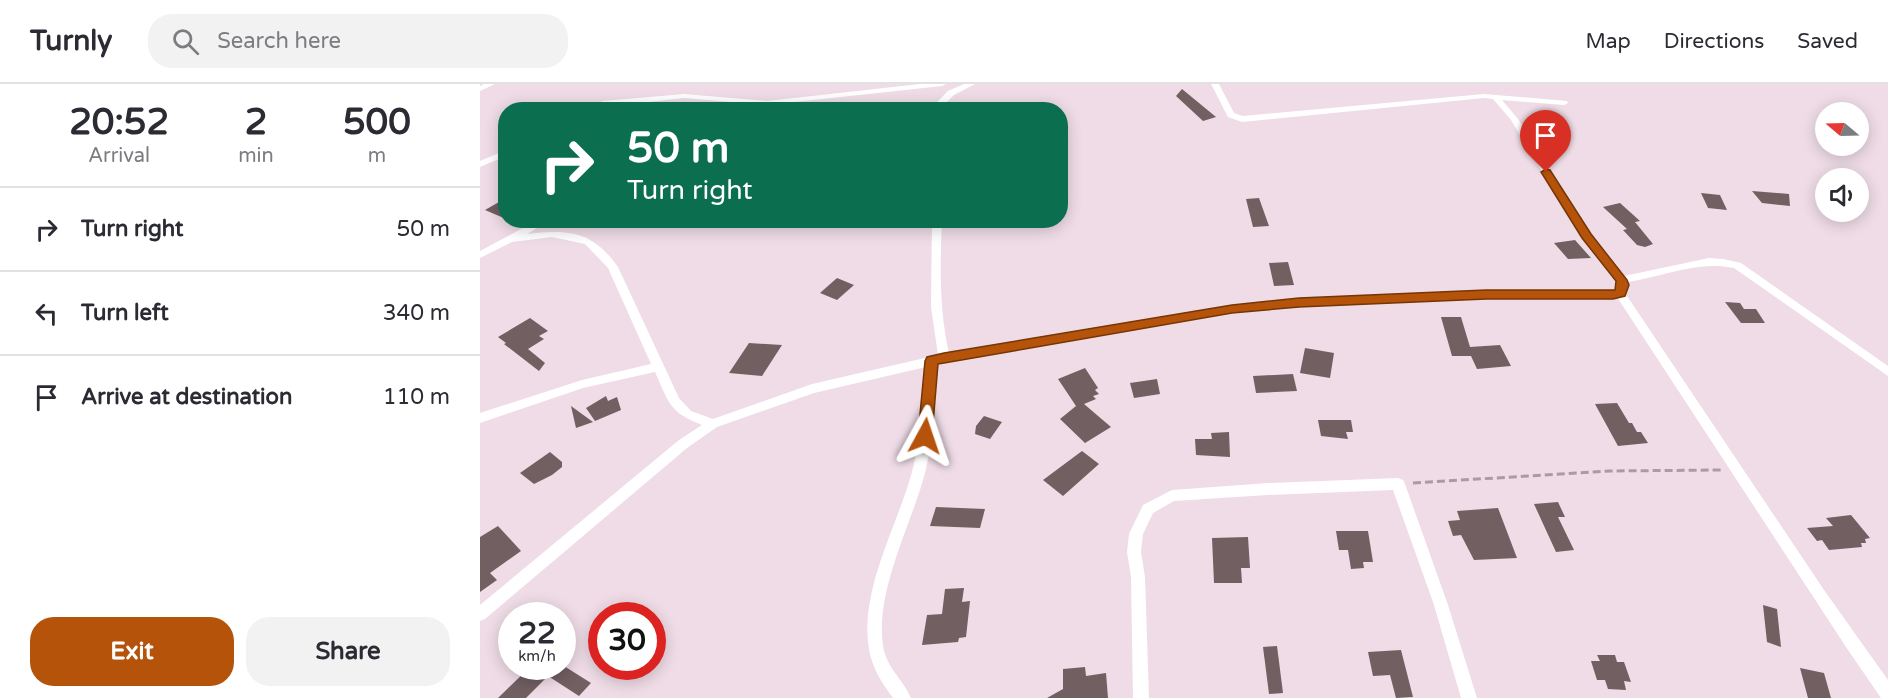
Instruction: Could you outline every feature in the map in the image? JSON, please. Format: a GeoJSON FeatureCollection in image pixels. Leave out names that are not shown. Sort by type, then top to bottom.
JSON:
{"type":"FeatureCollection","features":[{"type":"Feature","properties":{"kind":"street"},"geometry":{"type":"LineString","coordinates":[[480,89],[491,84]]}},
{"type":"Feature","properties":{"kind":"street"},"geometry":{"type":"LineString","coordinates":[[776,102],[942,84]]}},
{"type":"Feature","properties":{"kind":"street"},"geometry":{"type":"LineString","coordinates":[[943,102],[951,93],[971,84]]}},
{"type":"Feature","properties":{"kind":"street"},"geometry":{"type":"LineString","coordinates":[[1215,84],[1231,115],[1242,119],[1496,97],[1564,103]]}},
{"type":"Feature","properties":{"kind":"street"},"geometry":{"type":"LineString","coordinates":[[928,86],[936,102]]}},
{"type":"Feature","properties":{"kind":"street"},"geometry":{"type":"LineString","coordinates":[[615,102],[684,96],[748,102]]}},
{"type":"Feature","properties":{"kind":"street"},"geometry":{"type":"LineString","coordinates":[[1496,97],[1514,120],[1586,236],[1621,286],[1816,591],[1888,694]]}},
{"type":"Feature","properties":{"kind":"street"},"geometry":{"type":"LineString","coordinates":[[480,164],[498,156]]}},
{"type":"Feature","properties":{"kind":"street"},"geometry":{"type":"LineString","coordinates":[[480,255],[532,228]]}},
{"type":"Feature","properties":{"kind":"street"},"geometry":{"type":"LineString","coordinates":[[903,698],[884,671],[878,654],[876,627],[880,590],[919,471],[938,359],[935,282],[937,228]]}},
{"type":"Feature","properties":{"kind":"street"},"geometry":{"type":"LineString","coordinates":[[512,239],[552,234],[591,243],[613,267],[674,401],[687,414],[713,424]]}},
{"type":"Feature","properties":{"kind":"street"},"geometry":{"type":"LineString","coordinates":[[480,614],[682,444],[713,424],[812,389],[938,359],[1232,309],[1299,302],[1486,294],[1613,295],[1621,286],[1646,277],[1713,260],[1737,266],[1888,372]]}},
{"type":"Feature","properties":{"kind":"street"},"geometry":{"type":"LineString","coordinates":[[480,418],[582,384],[659,367]]}},
{"type":"Feature","properties":{"kind":"street"},"geometry":{"type":"LineString","coordinates":[[1141,698],[1138,577],[1134,552],[1136,534],[1148,509],[1172,496],[1268,489],[1398,484],[1441,604],[1469,698]]}},
{"type":"Feature","properties":{"kind":"path"},"geometry":{"type":"LineString","coordinates":[[1398,484],[1610,471],[1737,470]]}},
{"type":"Feature","properties":{"kind":"building"},"geometry":{"type":"Polygon","coordinates":[[[1182,89],[1216,117],[1203,121],[1176,96],[1182,89]]]}},
{"type":"Feature","properties":{"kind":"building"},"geometry":{"type":"Polygon","coordinates":[[[1752,191],[1789,194],[1790,206],[1762,203],[1752,191]]]}},
{"type":"Feature","properties":{"kind":"building"},"geometry":{"type":"Polygon","coordinates":[[[1701,193],[1720,195],[1727,210],[1708,208],[1701,193]]]}},
{"type":"Feature","properties":{"kind":"building"},"geometry":{"type":"Polygon","coordinates":[[[1259,198],[1269,226],[1253,227],[1246,199],[1259,198]]]}},
{"type":"Feature","properties":{"kind":"building"},"geometry":{"type":"Polygon","coordinates":[[[498,203],[498,216],[485,210],[498,203]]]}},
{"type":"Feature","properties":{"kind":"building"},"geometry":{"type":"Polygon","coordinates":[[[1620,203],[1640,221],[1635,222],[1653,244],[1645,247],[1637,245],[1623,230],[1627,229],[1603,207],[1620,203]]]}},
{"type":"Feature","properties":{"kind":"building"},"geometry":{"type":"Polygon","coordinates":[[[1575,240],[1591,258],[1568,259],[1554,243],[1575,240]]]}},
{"type":"Feature","properties":{"kind":"building"},"geometry":{"type":"Polygon","coordinates":[[[1288,262],[1294,285],[1274,286],[1269,263],[1288,262]]]}},
{"type":"Feature","properties":{"kind":"building"},"geometry":{"type":"Polygon","coordinates":[[[837,278],[854,285],[837,300],[820,293],[837,278]]]}},
{"type":"Feature","properties":{"kind":"building"},"geometry":{"type":"Polygon","coordinates":[[[1725,302],[1740,303],[1744,309],[1756,309],[1765,323],[1741,323],[1725,302]]]}},
{"type":"Feature","properties":{"kind":"building"},"geometry":{"type":"Polygon","coordinates":[[[1441,317],[1461,317],[1470,347],[1500,345],[1511,366],[1477,369],[1471,356],[1452,356],[1441,317]]]}},
{"type":"Feature","properties":{"kind":"building"},"geometry":{"type":"Polygon","coordinates":[[[530,318],[548,331],[539,336],[544,339],[528,349],[545,363],[539,371],[498,337],[530,318]]]}},
{"type":"Feature","properties":{"kind":"building"},"geometry":{"type":"Polygon","coordinates":[[[749,343],[782,345],[762,376],[729,373],[749,343]]]}},
{"type":"Feature","properties":{"kind":"building"},"geometry":{"type":"Polygon","coordinates":[[[1305,348],[1334,353],[1330,378],[1300,373],[1305,348]]]}},
{"type":"Feature","properties":{"kind":"building"},"geometry":{"type":"Polygon","coordinates":[[[1085,368],[1098,388],[1095,390],[1099,394],[1093,396],[1096,399],[1084,404],[1111,427],[1085,443],[1060,419],[1076,406],[1058,379],[1085,368]]]}},
{"type":"Feature","properties":{"kind":"building"},"geometry":{"type":"Polygon","coordinates":[[[1293,374],[1297,391],[1256,393],[1253,376],[1293,374]]]}},
{"type":"Feature","properties":{"kind":"building"},"geometry":{"type":"Polygon","coordinates":[[[1157,379],[1160,394],[1134,398],[1130,383],[1157,379]]]}},
{"type":"Feature","properties":{"kind":"building"},"geometry":{"type":"Polygon","coordinates":[[[606,396],[608,401],[617,397],[621,410],[595,421],[586,408],[606,396]]]}},
{"type":"Feature","properties":{"kind":"building"},"geometry":{"type":"Polygon","coordinates":[[[1617,403],[1629,423],[1632,423],[1637,432],[1641,432],[1648,443],[1618,446],[1595,404],[1617,403]]]}},
{"type":"Feature","properties":{"kind":"building"},"geometry":{"type":"Polygon","coordinates":[[[571,406],[593,422],[576,428],[571,406]]]}},
{"type":"Feature","properties":{"kind":"building"},"geometry":{"type":"Polygon","coordinates":[[[984,416],[1002,422],[990,439],[975,434],[976,426],[984,416]]]}},
{"type":"Feature","properties":{"kind":"building"},"geometry":{"type":"Polygon","coordinates":[[[1318,420],[1351,420],[1353,432],[1346,432],[1348,439],[1321,436],[1318,420]]]}},
{"type":"Feature","properties":{"kind":"building"},"geometry":{"type":"Polygon","coordinates":[[[1229,432],[1230,457],[1196,455],[1195,439],[1212,439],[1211,433],[1229,432]]]}},
{"type":"Feature","properties":{"kind":"building"},"geometry":{"type":"Polygon","coordinates":[[[1082,451],[1099,464],[1063,496],[1043,480],[1082,451]]]}},
{"type":"Feature","properties":{"kind":"building"},"geometry":{"type":"Polygon","coordinates":[[[550,452],[562,462],[562,467],[552,475],[534,484],[520,473],[550,452]]]}},
{"type":"Feature","properties":{"kind":"building"},"geometry":{"type":"Polygon","coordinates":[[[1558,502],[1565,517],[1558,517],[1574,550],[1556,552],[1534,504],[1558,502]]]}},
{"type":"Feature","properties":{"kind":"building"},"geometry":{"type":"Polygon","coordinates":[[[936,507],[985,509],[980,528],[930,526],[936,507]]]}},
{"type":"Feature","properties":{"kind":"building"},"geometry":{"type":"Polygon","coordinates":[[[1498,508],[1517,558],[1474,560],[1461,535],[1453,536],[1448,521],[1460,520],[1457,511],[1498,508]]]}},
{"type":"Feature","properties":{"kind":"building"},"geometry":{"type":"Polygon","coordinates":[[[1851,515],[1870,538],[1865,539],[1866,543],[1861,543],[1862,547],[1829,550],[1822,540],[1817,541],[1807,528],[1833,526],[1826,518],[1851,515]]]}},
{"type":"Feature","properties":{"kind":"building"},"geometry":{"type":"Polygon","coordinates":[[[498,526],[521,551],[490,573],[497,580],[480,592],[480,537],[498,526]]]}},
{"type":"Feature","properties":{"kind":"building"},"geometry":{"type":"Polygon","coordinates":[[[1336,531],[1368,531],[1373,562],[1363,562],[1364,568],[1351,569],[1348,550],[1339,550],[1336,531]]]}},
{"type":"Feature","properties":{"kind":"building"},"geometry":{"type":"Polygon","coordinates":[[[1248,537],[1250,568],[1241,568],[1242,583],[1214,583],[1212,538],[1248,537]]]}},
{"type":"Feature","properties":{"kind":"building"},"geometry":{"type":"Polygon","coordinates":[[[964,588],[962,602],[970,601],[966,637],[959,638],[958,642],[922,645],[927,615],[942,614],[945,589],[964,588]]]}},
{"type":"Feature","properties":{"kind":"building"},"geometry":{"type":"Polygon","coordinates":[[[1763,605],[1777,609],[1781,647],[1767,642],[1763,605]]]}},
{"type":"Feature","properties":{"kind":"building"},"geometry":{"type":"Polygon","coordinates":[[[1277,646],[1283,693],[1269,694],[1263,647],[1277,646]]]}},
{"type":"Feature","properties":{"kind":"building"},"geometry":{"type":"Polygon","coordinates":[[[1401,650],[1413,697],[1396,698],[1390,675],[1373,676],[1368,652],[1401,650]]]}},
{"type":"Feature","properties":{"kind":"building"},"geometry":{"type":"Polygon","coordinates":[[[1597,655],[1615,655],[1617,662],[1624,662],[1631,682],[1624,681],[1626,690],[1608,689],[1605,680],[1597,680],[1591,661],[1600,661],[1597,655]]]}},
{"type":"Feature","properties":{"kind":"building"},"geometry":{"type":"Polygon","coordinates":[[[1085,667],[1086,676],[1106,673],[1108,698],[1047,698],[1063,689],[1063,669],[1085,667]]]}},
{"type":"Feature","properties":{"kind":"building"},"geometry":{"type":"Polygon","coordinates":[[[1800,668],[1824,673],[1831,698],[1808,698],[1800,668]]]}},
{"type":"Feature","properties":{"kind":"building"},"geometry":{"type":"Polygon","coordinates":[[[576,674],[591,683],[579,696],[554,680],[576,680],[576,674]]]}},
{"type":"Feature","properties":{"kind":"building"},"geometry":{"type":"Polygon","coordinates":[[[517,680],[544,680],[526,698],[498,698],[517,680]]]}},
{"type":"Feature","properties":{"kind":"route"},"geometry":{"type":"LineString","coordinates":[[925,436],[932,361],[944,358],[986,353],[1232,309],[1299,302],[1486,294],[1613,295],[1620,293],[1623,285],[1621,280],[1586,236],[1546,172]]}}]}
